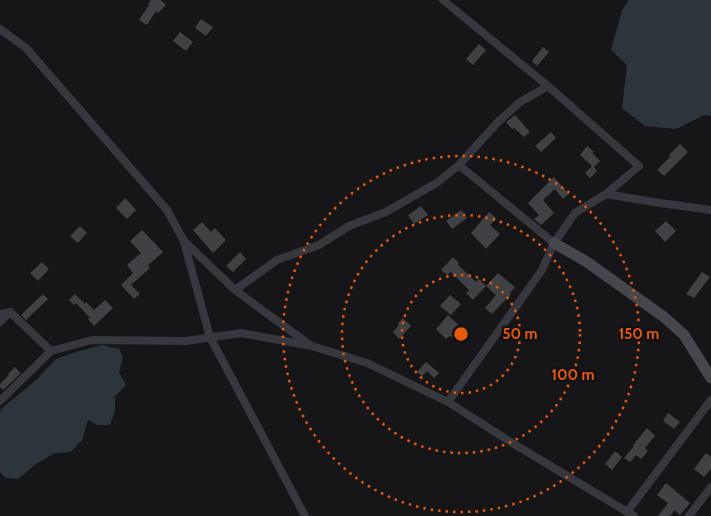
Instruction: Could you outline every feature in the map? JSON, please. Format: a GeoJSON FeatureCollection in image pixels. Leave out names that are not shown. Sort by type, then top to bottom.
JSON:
{"type":"FeatureCollection","features":[{"type":"Feature","properties":{"kind":"street"},"geometry":{"type":"LineString","coordinates":[[443,0],[548,86],[639,166],[606,194],[575,213],[554,243],[542,270],[448,402]]}},
{"type":"Feature","properties":{"kind":"street"},"geometry":{"type":"LineString","coordinates":[[0,29],[33,55],[167,210],[184,240],[210,337],[305,516]]}},
{"type":"Feature","properties":{"kind":"street"},"geometry":{"type":"LineString","coordinates":[[235,290],[277,260],[319,246],[349,226],[386,212],[438,182],[459,165],[498,122],[520,102],[548,86]]}},
{"type":"Feature","properties":{"kind":"street"},"geometry":{"type":"LineString","coordinates":[[459,165],[554,243],[587,262],[664,317],[684,335],[711,378]]}},
{"type":"Feature","properties":{"kind":"street"},"geometry":{"type":"LineString","coordinates":[[606,194],[711,210]]}},
{"type":"Feature","properties":{"kind":"street"},"geometry":{"type":"LineString","coordinates":[[184,240],[235,290],[312,346]]}},
{"type":"Feature","properties":{"kind":"street"},"geometry":{"type":"LineString","coordinates":[[10,312],[51,350]]}},
{"type":"Feature","properties":{"kind":"street"},"geometry":{"type":"LineString","coordinates":[[0,314],[10,312]]}},
{"type":"Feature","properties":{"kind":"street"},"geometry":{"type":"LineString","coordinates":[[0,322],[10,312]]}},
{"type":"Feature","properties":{"kind":"street"},"geometry":{"type":"LineString","coordinates":[[0,401],[51,350],[92,340],[186,341],[241,333],[312,346],[367,363],[448,402],[631,514],[711,400]]}},
{"type":"Feature","properties":{"kind":"street"},"geometry":{"type":"LineString","coordinates":[[689,516],[711,487]]}},
{"type":"Feature","properties":{"kind":"shaded area"},"geometry":{"type":"Polygon","coordinates":[[[629,0],[711,0],[711,116],[704,115],[676,129],[645,126],[622,108],[627,65],[611,50],[622,10],[629,0]]]}},
{"type":"Feature","properties":{"kind":"shaded area"},"geometry":{"type":"Polygon","coordinates":[[[102,345],[119,349],[123,357],[119,372],[126,385],[115,396],[115,410],[110,425],[97,425],[88,420],[82,440],[70,452],[55,453],[36,464],[18,479],[6,478],[0,472],[0,412],[2,408],[36,380],[56,359],[102,345]]]}},
{"type":"Feature","properties":{"kind":"building"},"geometry":{"type":"Polygon","coordinates":[[[151,0],[161,0],[166,5],[158,13],[156,11],[147,25],[139,20],[151,0]]]}},
{"type":"Feature","properties":{"kind":"building"},"geometry":{"type":"Polygon","coordinates":[[[201,19],[213,27],[206,36],[195,28],[201,19]]]}},
{"type":"Feature","properties":{"kind":"building"},"geometry":{"type":"Polygon","coordinates":[[[180,32],[193,42],[186,51],[173,41],[180,32]]]}},
{"type":"Feature","properties":{"kind":"building"},"geometry":{"type":"Polygon","coordinates":[[[479,44],[486,50],[473,65],[466,59],[479,44]]]}},
{"type":"Feature","properties":{"kind":"building"},"geometry":{"type":"Polygon","coordinates":[[[543,47],[549,52],[537,66],[532,61],[543,47]]]}},
{"type":"Feature","properties":{"kind":"building"},"geometry":{"type":"Polygon","coordinates":[[[515,115],[530,132],[524,137],[514,128],[512,129],[506,122],[515,115]]]}},
{"type":"Feature","properties":{"kind":"building"},"geometry":{"type":"Polygon","coordinates":[[[551,132],[556,138],[541,152],[535,146],[551,132]]]}},
{"type":"Feature","properties":{"kind":"building"},"geometry":{"type":"Polygon","coordinates":[[[680,144],[688,152],[664,176],[657,170],[680,144]]]}},
{"type":"Feature","properties":{"kind":"building"},"geometry":{"type":"Polygon","coordinates":[[[587,146],[600,161],[594,167],[597,171],[590,178],[585,173],[592,166],[580,155],[587,146]]]}},
{"type":"Feature","properties":{"kind":"building"},"geometry":{"type":"Polygon","coordinates":[[[554,177],[569,194],[563,199],[555,189],[543,200],[554,213],[541,225],[534,219],[539,215],[528,203],[554,177]]]}},
{"type":"Feature","properties":{"kind":"building"},"geometry":{"type":"Polygon","coordinates":[[[125,198],[136,210],[127,219],[116,208],[125,198]]]}},
{"type":"Feature","properties":{"kind":"building"},"geometry":{"type":"Polygon","coordinates":[[[421,206],[428,215],[414,224],[408,215],[421,206]]]}},
{"type":"Feature","properties":{"kind":"building"},"geometry":{"type":"Polygon","coordinates":[[[461,210],[467,218],[452,229],[446,221],[461,210]]]}},
{"type":"Feature","properties":{"kind":"building"},"geometry":{"type":"Polygon","coordinates":[[[489,212],[496,218],[490,225],[500,234],[486,249],[471,233],[489,212]]]}},
{"type":"Feature","properties":{"kind":"building"},"geometry":{"type":"Polygon","coordinates":[[[666,221],[676,231],[665,242],[655,231],[666,221]]]}},
{"type":"Feature","properties":{"kind":"building"},"geometry":{"type":"Polygon","coordinates":[[[202,222],[211,232],[215,228],[226,240],[213,253],[193,230],[202,222]]]}},
{"type":"Feature","properties":{"kind":"building"},"geometry":{"type":"Polygon","coordinates":[[[80,226],[87,233],[78,243],[70,236],[80,226]]]}},
{"type":"Feature","properties":{"kind":"building"},"geometry":{"type":"Polygon","coordinates":[[[142,230],[163,252],[148,265],[150,268],[131,285],[140,294],[134,299],[121,285],[133,273],[127,265],[141,253],[130,241],[142,230]]]}},
{"type":"Feature","properties":{"kind":"building"},"geometry":{"type":"Polygon","coordinates":[[[240,252],[246,259],[233,272],[226,266],[240,252]]]}},
{"type":"Feature","properties":{"kind":"building"},"geometry":{"type":"Polygon","coordinates":[[[453,257],[459,263],[457,264],[476,282],[479,279],[486,286],[473,300],[466,293],[469,290],[451,272],[447,275],[441,270],[453,257]]]}},
{"type":"Feature","properties":{"kind":"building"},"geometry":{"type":"Polygon","coordinates":[[[42,262],[49,269],[38,281],[30,273],[42,262]]]}},
{"type":"Feature","properties":{"kind":"building"},"geometry":{"type":"Polygon","coordinates":[[[702,272],[710,277],[694,298],[686,294],[702,272]]]}},
{"type":"Feature","properties":{"kind":"building"},"geometry":{"type":"Polygon","coordinates":[[[498,273],[515,287],[492,314],[485,308],[496,295],[486,286],[498,273]]]}},
{"type":"Feature","properties":{"kind":"building"},"geometry":{"type":"Polygon","coordinates":[[[43,294],[48,299],[26,320],[21,315],[43,294]]]}},
{"type":"Feature","properties":{"kind":"building"},"geometry":{"type":"Polygon","coordinates":[[[75,294],[94,310],[105,300],[113,308],[94,326],[88,319],[90,318],[76,303],[74,305],[69,300],[75,294]]]}},
{"type":"Feature","properties":{"kind":"building"},"geometry":{"type":"Polygon","coordinates":[[[450,295],[461,304],[451,315],[440,306],[450,295]]]}},
{"type":"Feature","properties":{"kind":"building"},"geometry":{"type":"Polygon","coordinates":[[[448,315],[468,334],[459,344],[450,336],[446,339],[436,329],[448,315]]]}},
{"type":"Feature","properties":{"kind":"building"},"geometry":{"type":"Polygon","coordinates":[[[403,318],[411,326],[399,339],[393,332],[403,318]]]}},
{"type":"Feature","properties":{"kind":"building"},"geometry":{"type":"Polygon","coordinates":[[[426,362],[439,373],[434,378],[427,371],[422,376],[417,372],[426,362]]]}},
{"type":"Feature","properties":{"kind":"building"},"geometry":{"type":"Polygon","coordinates":[[[15,367],[21,373],[3,390],[0,384],[15,367]]]}},
{"type":"Feature","properties":{"kind":"building"},"geometry":{"type":"Polygon","coordinates":[[[668,413],[680,422],[674,429],[663,421],[668,413]]]}},
{"type":"Feature","properties":{"kind":"building"},"geometry":{"type":"Polygon","coordinates":[[[647,428],[655,436],[645,448],[648,451],[641,459],[636,455],[630,462],[624,458],[647,428]]]}},
{"type":"Feature","properties":{"kind":"building"},"geometry":{"type":"Polygon","coordinates":[[[615,451],[622,457],[612,470],[605,464],[615,451]]]}},
{"type":"Feature","properties":{"kind":"building"},"geometry":{"type":"Polygon","coordinates":[[[706,453],[711,457],[711,469],[704,477],[694,469],[706,453]]]}},
{"type":"Feature","properties":{"kind":"building"},"geometry":{"type":"Polygon","coordinates":[[[666,483],[690,503],[680,515],[675,510],[670,516],[658,516],[668,503],[657,495],[666,483]]]}}]}
